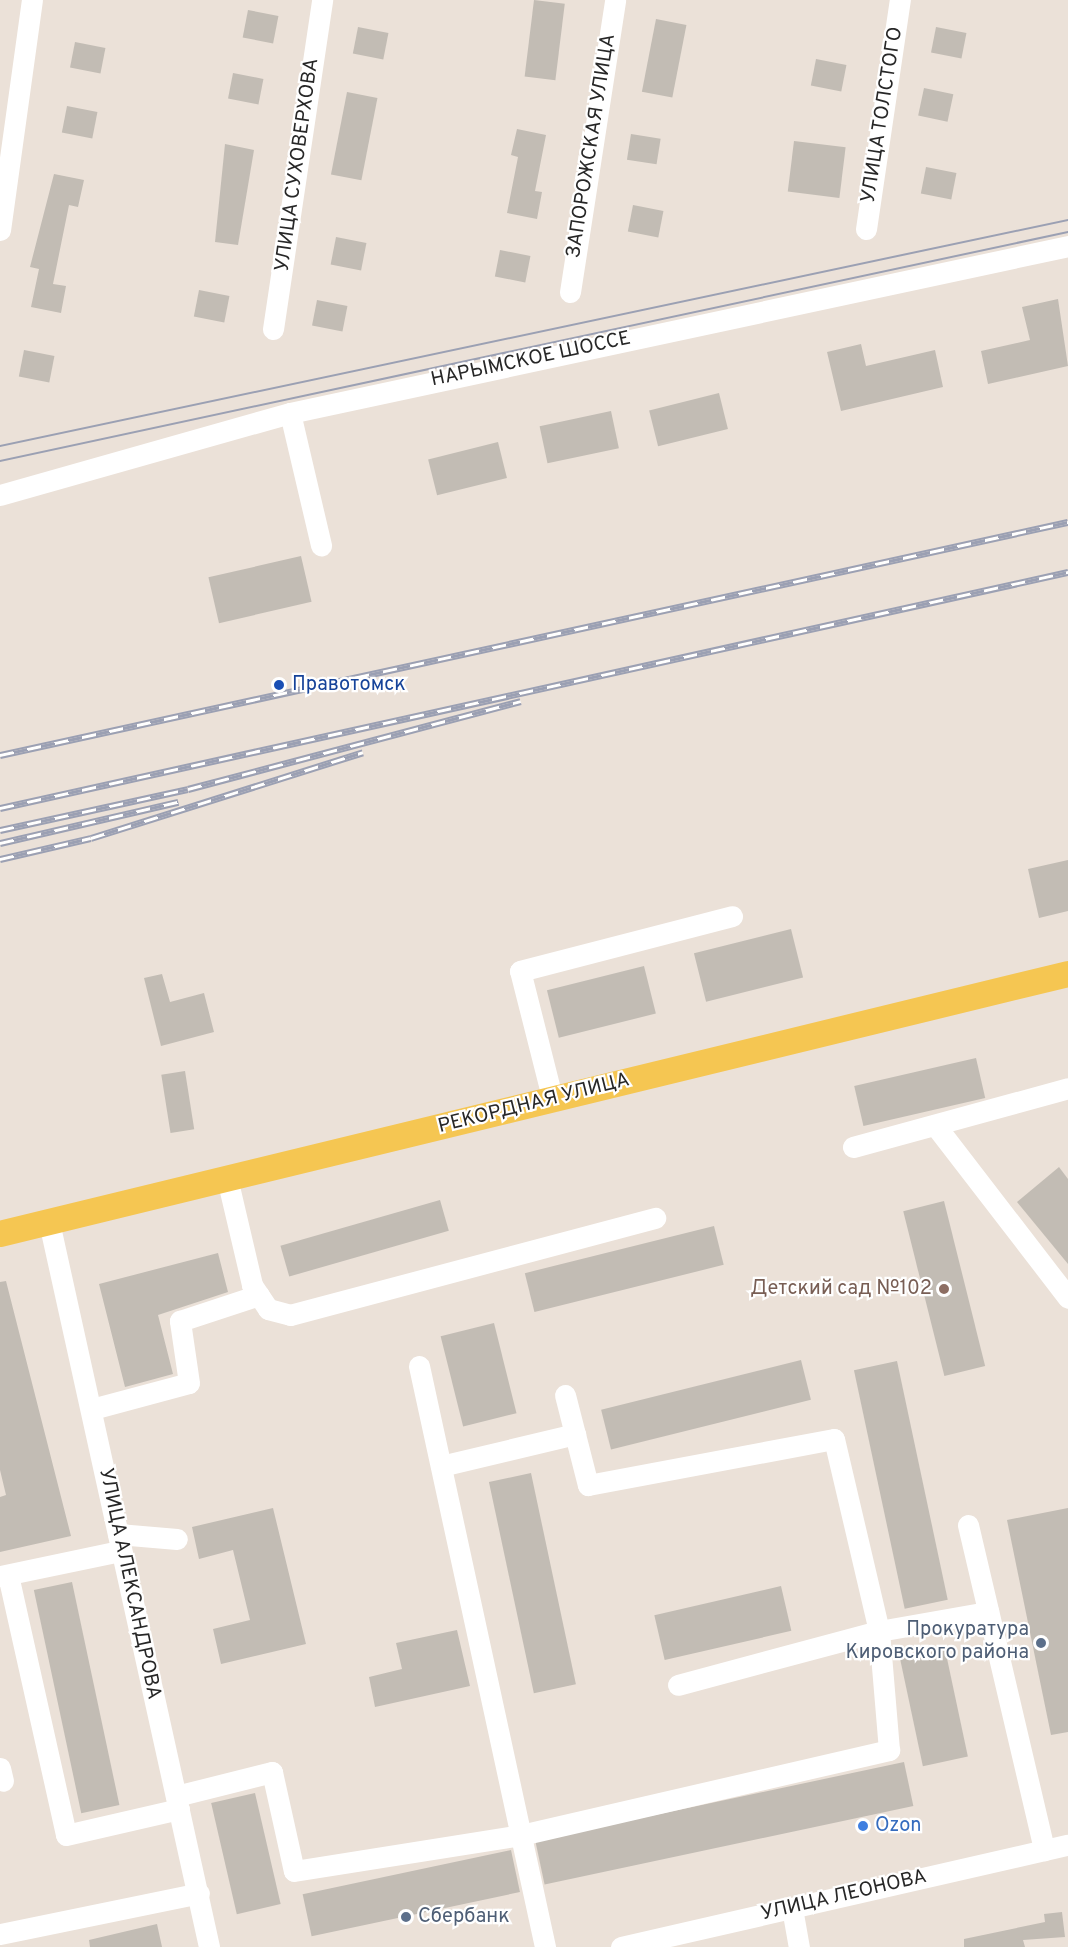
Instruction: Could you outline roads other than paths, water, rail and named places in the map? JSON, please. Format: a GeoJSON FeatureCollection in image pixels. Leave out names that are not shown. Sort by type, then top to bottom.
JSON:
{"type":"FeatureCollection","features":[{"type":"Feature","properties":{"kind":"main road","name":"РЕКОРДНАЯ УЛИЦА"},"geometry":{"type":"LineString","coordinates":[[0,1234],[1068,974]]}},
{"type":"Feature","properties":{"kind":"street"},"geometry":{"type":"LineString","coordinates":[[0,230],[32,0]]}},
{"type":"Feature","properties":{"kind":"street","name":"УЛИЦА СУХОВЕРХОВА"},"geometry":{"type":"LineString","coordinates":[[273,329],[322,0]]}},
{"type":"Feature","properties":{"kind":"street","name":"ЗАПОРОЖСКАЯ УЛИЦА"},"geometry":{"type":"LineString","coordinates":[[570,292],[615,0]]}},
{"type":"Feature","properties":{"kind":"street","name":"УЛИЦА ТОЛСТОГО"},"geometry":{"type":"LineString","coordinates":[[866,229],[900,0]]}},
{"type":"Feature","properties":{"kind":"street","name":"НАРЫМСКОЕ ШОССЕ"},"geometry":{"type":"LineString","coordinates":[[0,495],[290,413],[1068,246]]}},
{"type":"Feature","properties":{"kind":"street"},"geometry":{"type":"LineString","coordinates":[[290,413],[321,545]]}},
{"type":"Feature","properties":{"kind":"street"},"geometry":{"type":"LineString","coordinates":[[553,1101],[520,971],[732,916]]}},
{"type":"Feature","properties":{"kind":"street"},"geometry":{"type":"LineString","coordinates":[[854,1147],[1068,1088]]}},
{"type":"Feature","properties":{"kind":"street"},"geometry":{"type":"LineString","coordinates":[[935,1125],[1068,1298]]}},
{"type":"Feature","properties":{"kind":"street"},"geometry":{"type":"LineString","coordinates":[[227,1179],[259,1295],[268,1309],[290,1315],[655,1218]]}},
{"type":"Feature","properties":{"kind":"street","name":"УЛИЦА АЛЕКСАНДРОВА"},"geometry":{"type":"LineString","coordinates":[[49,1222],[199,1893],[209,1947]]}},
{"type":"Feature","properties":{"kind":"street"},"geometry":{"type":"LineString","coordinates":[[92,1409],[189,1383],[180,1321],[259,1295]]}},
{"type":"Feature","properties":{"kind":"street"},"geometry":{"type":"LineString","coordinates":[[419,1366],[545,1947]]}},
{"type":"Feature","properties":{"kind":"street"},"geometry":{"type":"LineString","coordinates":[[177,1539],[119,1543],[4,1575],[66,1835],[178,1803],[272,1772],[294,1871],[520,1835],[889,1750],[879,1631],[834,1439],[588,1485],[565,1395]]}},
{"type":"Feature","properties":{"kind":"street"},"geometry":{"type":"LineString","coordinates":[[441,1466],[575,1434]]}},
{"type":"Feature","properties":{"kind":"street"},"geometry":{"type":"LineString","coordinates":[[968,1525],[1044,1850]]}},
{"type":"Feature","properties":{"kind":"street"},"geometry":{"type":"LineString","coordinates":[[678,1685],[879,1631],[988,1612]]}},
{"type":"Feature","properties":{"kind":"street","name":"УЛИЦА ЛЕОНОВА"},"geometry":{"type":"LineString","coordinates":[[621,1947],[1068,1845]]}},
{"type":"Feature","properties":{"kind":"street"},"geometry":{"type":"LineString","coordinates":[[0,1934],[199,1893]]}},
{"type":"Feature","properties":{"kind":"street"},"geometry":{"type":"LineString","coordinates":[[792,1908],[799,1947]]}},
{"type":"Feature","properties":{"kind":"tram line"},"geometry":{"type":"LineString","coordinates":[[0,446],[1068,220]]}},
{"type":"Feature","properties":{"kind":"tram line"},"geometry":{"type":"LineString","coordinates":[[0,461],[1068,232]]}},
{"type":"Feature","properties":{"kind":"railway"},"geometry":{"type":"LineString","coordinates":[[0,755],[1068,522]]}},
{"type":"Feature","properties":{"kind":"railway"},"geometry":{"type":"LineString","coordinates":[[0,808],[1068,572]]}},
{"type":"Feature","properties":{"kind":"railway"},"geometry":{"type":"LineString","coordinates":[[0,830],[188,789],[521,701]]}},
{"type":"Feature","properties":{"kind":"railway"},"geometry":{"type":"LineString","coordinates":[[0,859],[91,838],[363,752]]}},
{"type":"Feature","properties":{"kind":"railway"},"geometry":{"type":"LineString","coordinates":[[0,843],[178,802]]}},
{"type":"Feature","properties":{"kind":"place","name":"Правотомск"},"geometry":{"type":"Point","coordinates":[279,685]}},
{"type":"Feature","properties":{"kind":"place","name":"Детский сад №102"},"geometry":{"type":"Point","coordinates":[944,1289]}},
{"type":"Feature","properties":{"kind":"place","name":"Прокуратура Кировского района"},"geometry":{"type":"Point","coordinates":[1041,1643]}},
{"type":"Feature","properties":{"kind":"place","name":"Ozon"},"geometry":{"type":"Point","coordinates":[863,1826]}},
{"type":"Feature","properties":{"kind":"place","name":"Сбербанк"},"geometry":{"type":"Point","coordinates":[406,1917]}}]}
